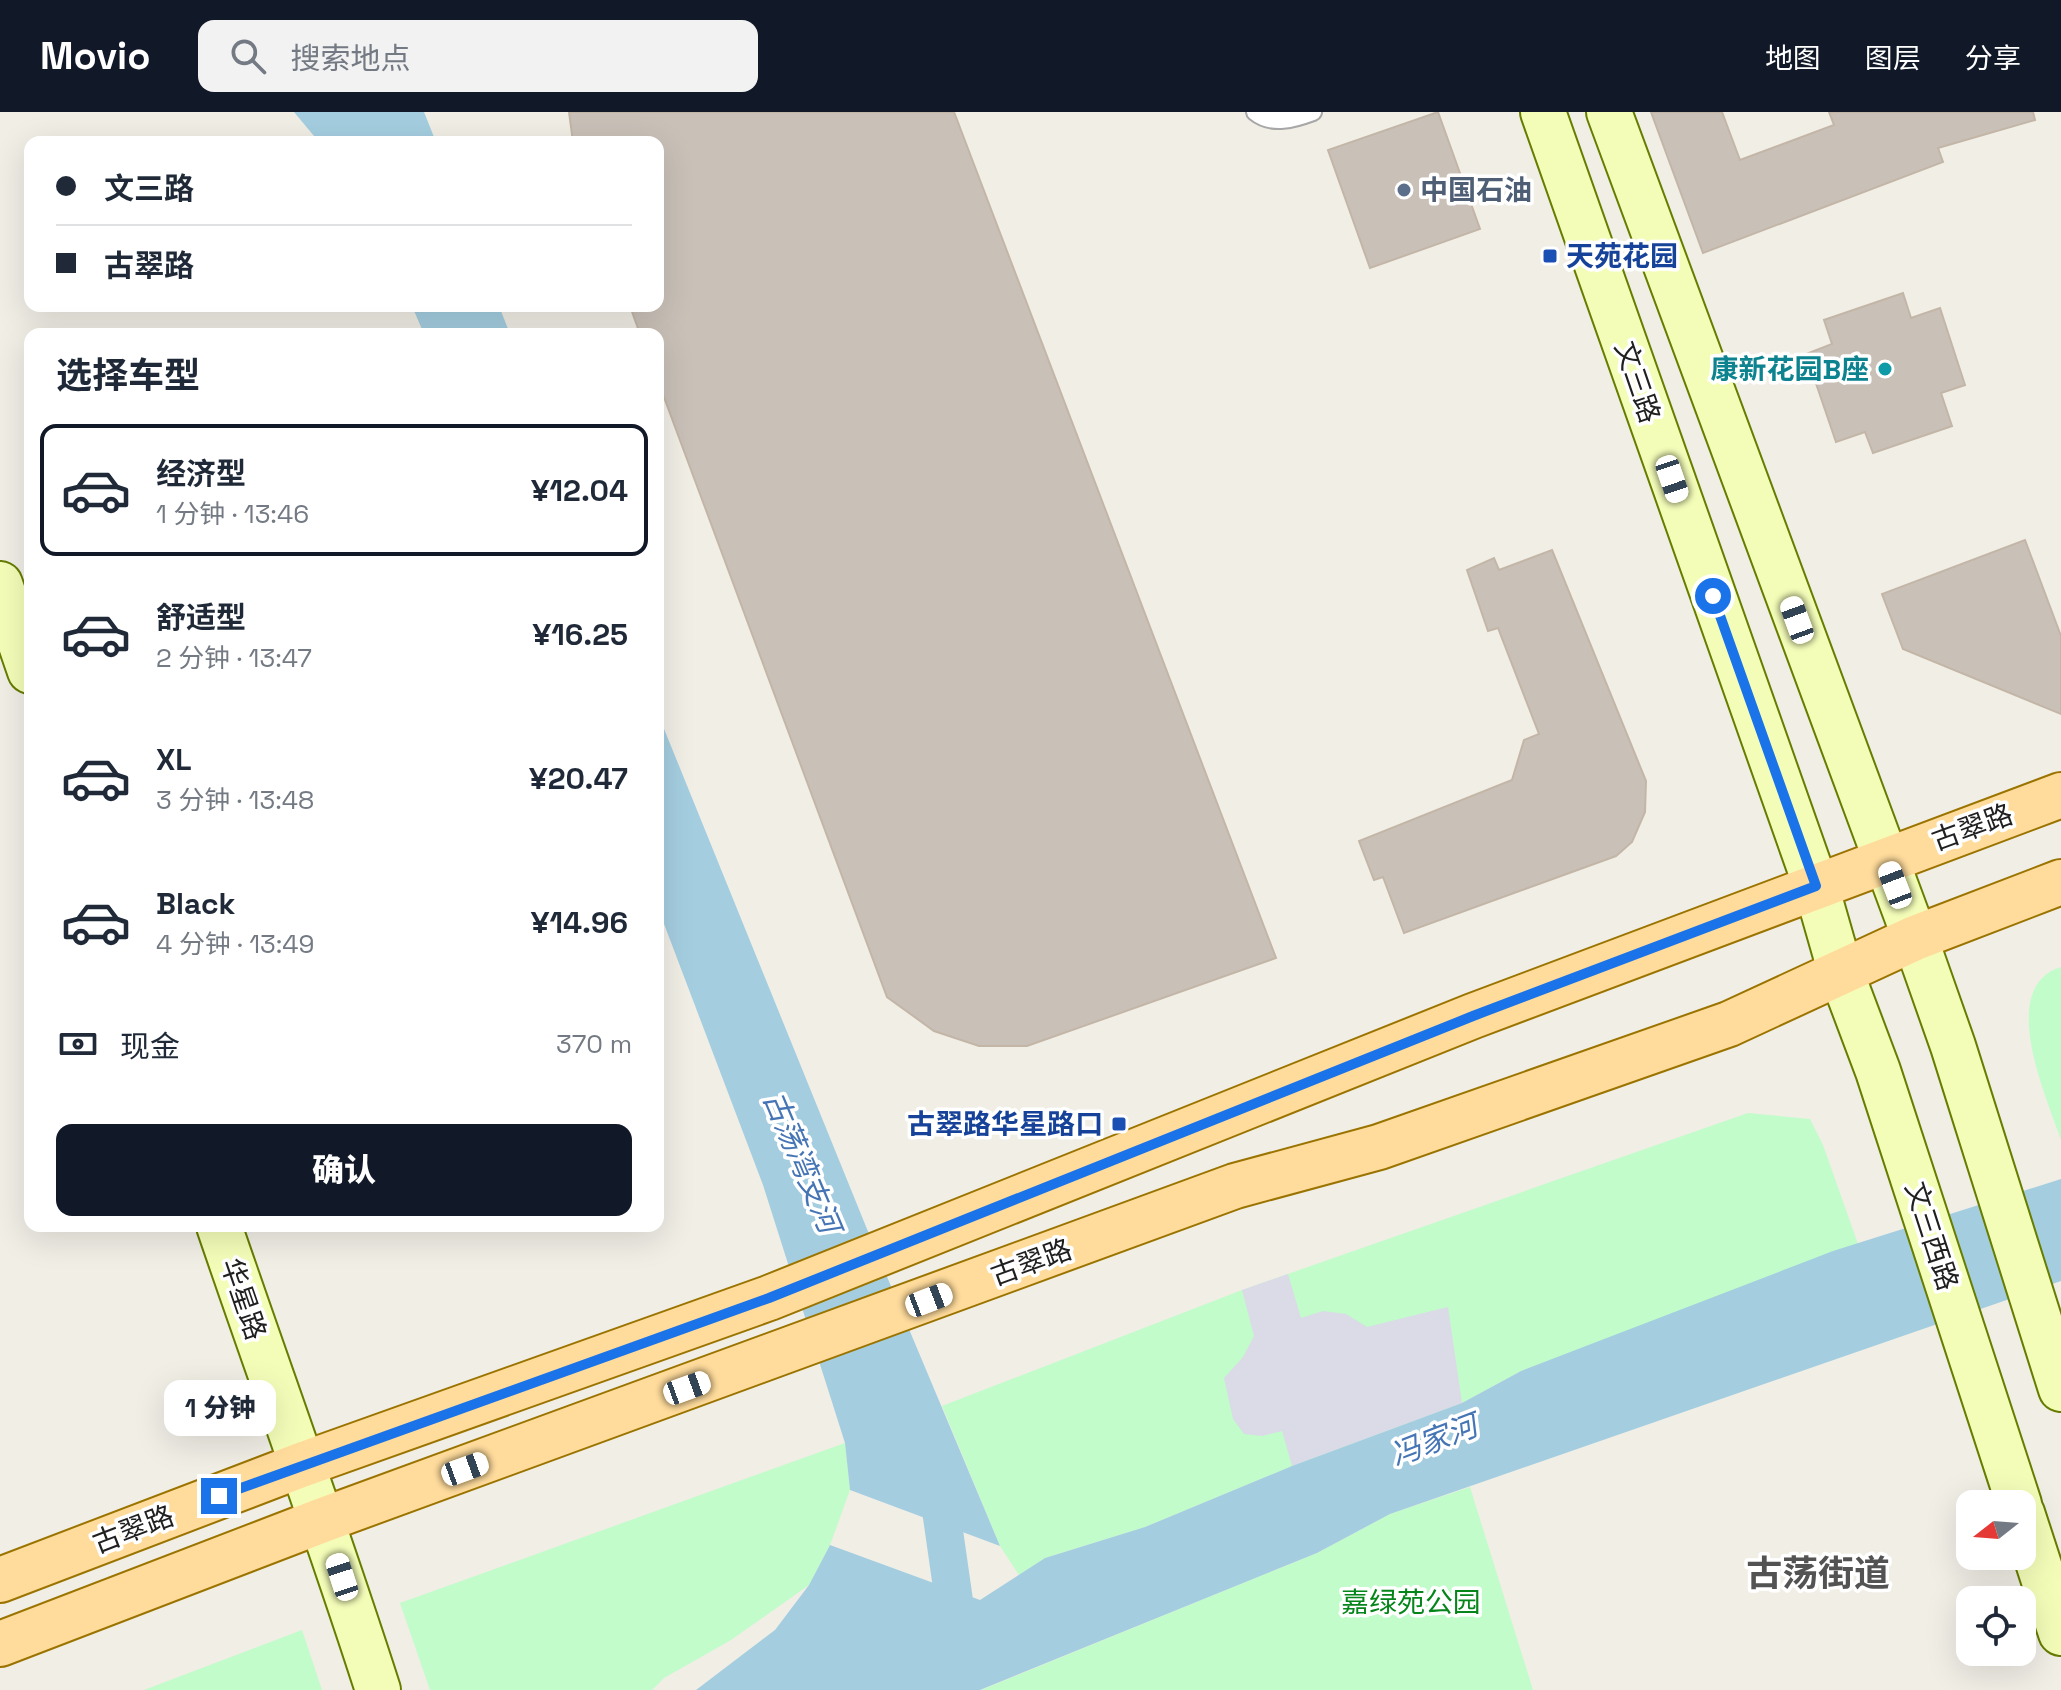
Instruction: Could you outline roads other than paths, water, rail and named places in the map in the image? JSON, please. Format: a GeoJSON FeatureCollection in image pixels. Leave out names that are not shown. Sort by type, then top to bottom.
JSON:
{"type":"FeatureCollection","features":[{"type":"Feature","properties":{"kind":"main road","name":"文三路"},"geometry":{"type":"LineString","coordinates":[[1543,112],[1816,886],[1840,970]]}},
{"type":"Feature","properties":{"kind":"main road"},"geometry":{"type":"LineString","coordinates":[[1609,112],[1915,938],[2057,1377]]}},
{"type":"Feature","properties":{"kind":"main road"},"geometry":{"type":"LineString","coordinates":[[0,584],[24,654]]}},
{"type":"Feature","properties":{"kind":"main road","name":"古翠路"},"geometry":{"type":"LineString","coordinates":[[0,1580],[301,1465],[769,1298],[1473,1016],[2061,795]]}},
{"type":"Feature","properties":{"kind":"main road","name":"古翠路"},"geometry":{"type":"LineString","coordinates":[[0,1644],[323,1520],[797,1349],[1235,1186],[1379,1147],[1729,1024],[1840,970],[2061,882]]}},
{"type":"Feature","properties":{"kind":"main road","name":"文三西路"},"geometry":{"type":"LineString","coordinates":[[1840,970],[1878,1071],[2014,1490]]}},
{"type":"Feature","properties":{"kind":"main road","name":"华星路"},"geometry":{"type":"LineString","coordinates":[[221,1232],[323,1520],[378,1690]]}},
{"type":"Feature","properties":{"kind":"main road"},"geometry":{"type":"LineString","coordinates":[[2036,1556],[2061,1633]]}},
{"type":"Feature","properties":{"kind":"lane"},"geometry":{"type":"LineString","coordinates":[[1255,112],[1264,119],[1291,120],[1313,112]]}},
{"type":"Feature","properties":{"kind":"water"},"geometry":{"type":"Polygon","coordinates":[[[294,112],[424,112],[434,136],[314,136],[294,112]]]}},
{"type":"Feature","properties":{"kind":"water"},"geometry":{"type":"Polygon","coordinates":[[[415,312],[501,312],[508,328],[421,328],[415,312]]]}},
{"type":"Feature","properties":{"kind":"water"},"geometry":{"type":"Polygon","coordinates":[[[664,729],[867,1229],[1000,1546],[850,1490],[845,1443],[763,1185],[664,924],[664,729]]]}},
{"type":"Feature","properties":{"kind":"water","name":"冯家河"},"geometry":{"type":"Polygon","coordinates":[[[2061,1179],[2061,1281],[1390,1514],[1317,1553],[980,1690],[696,1690],[775,1630],[809,1585],[830,1545],[980,1600],[1045,1558],[1145,1527],[1292,1466],[1462,1403],[1521,1371],[1833,1251],[2061,1179]]]}},
{"type":"Feature","properties":{"kind":"waterway","name":"古荡湾支河"},"geometry":{"type":"LineString","coordinates":[[936,1475],[957,1622]]}},
{"type":"Feature","properties":{"kind":"place","name":"中国石油"},"geometry":{"type":"Point","coordinates":[1404,190]}},
{"type":"Feature","properties":{"kind":"place","name":"天苑花园"},"geometry":{"type":"Point","coordinates":[1550,256]}},
{"type":"Feature","properties":{"kind":"place","name":"康新花园B座"},"geometry":{"type":"Point","coordinates":[1885,369]}},
{"type":"Feature","properties":{"kind":"place","name":"古翠路华星路口"},"geometry":{"type":"Point","coordinates":[1119,1124]}},
{"type":"Feature","properties":{"kind":"district","name":"古荡街道"},"geometry":{"type":"Point","coordinates":[1818,1574]}},
{"type":"Feature","properties":{"kind":"park label","name":"嘉绿苑公园"},"geometry":{"type":"Point","coordinates":[1411,1602]}}]}
